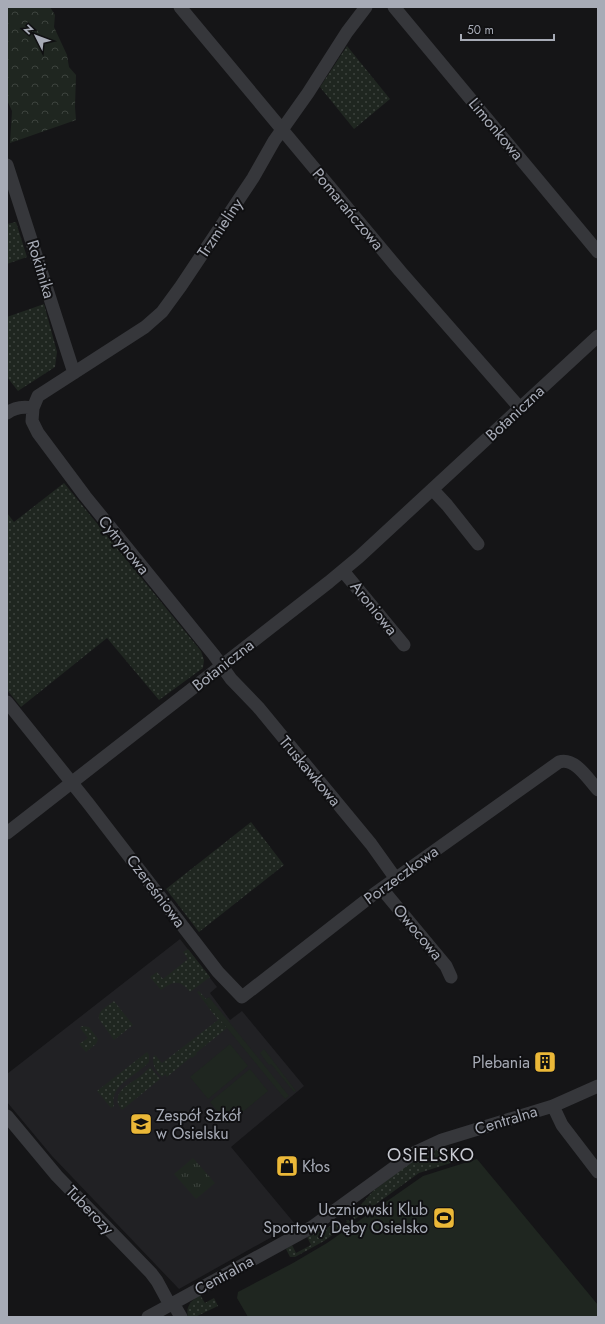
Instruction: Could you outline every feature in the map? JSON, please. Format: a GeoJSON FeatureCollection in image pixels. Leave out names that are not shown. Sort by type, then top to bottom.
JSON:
{"type":"FeatureCollection","features":[{"type":"Feature","properties":{"kind":"street","name":"Pomarańczowa"},"geometry":{"type":"LineString","coordinates":[[180,7],[400,272],[520,408]]}},
{"type":"Feature","properties":{"kind":"street","name":"Trzmieliny"},"geometry":{"type":"LineString","coordinates":[[32,414],[38,396],[145,327],[162,312],[253,178],[274,141],[308,93],[347,32],[366,7]]}},
{"type":"Feature","properties":{"kind":"street","name":"Limonkowa"},"geometry":{"type":"LineString","coordinates":[[394,7],[598,252]]}},
{"type":"Feature","properties":{"kind":"street","name":"Rokitnika"},"geometry":{"type":"LineString","coordinates":[[7,165],[74,373]]}},
{"type":"Feature","properties":{"kind":"street","name":"Botaniczna"},"geometry":{"type":"LineString","coordinates":[[7,833],[343,570],[433,490],[598,336]]}},
{"type":"Feature","properties":{"kind":"street"},"geometry":{"type":"LineString","coordinates":[[7,413],[11,410],[24,406],[32,414]]}},
{"type":"Feature","properties":{"kind":"street","name":"Cytrynowa"},"geometry":{"type":"LineString","coordinates":[[32,414],[38,434],[85,496],[222,666]]}},
{"type":"Feature","properties":{"kind":"street"},"geometry":{"type":"LineString","coordinates":[[433,490],[478,544]]}},
{"type":"Feature","properties":{"kind":"street","name":"Aroniowa"},"geometry":{"type":"LineString","coordinates":[[343,570],[404,645]]}},
{"type":"Feature","properties":{"kind":"street","name":"Truskawkowa"},"geometry":{"type":"LineString","coordinates":[[222,666],[231,679],[258,707],[371,844],[396,878]]}},
{"type":"Feature","properties":{"kind":"street","name":"Czereśniowa"},"geometry":{"type":"LineString","coordinates":[[7,702],[88,803],[218,972],[242,997]]}},
{"type":"Feature","properties":{"kind":"street","name":"Porzeczkowa"},"geometry":{"type":"LineString","coordinates":[[242,997],[382,888],[559,762],[565,760],[574,764],[598,790]]}},
{"type":"Feature","properties":{"kind":"street","name":"Owocowa"},"geometry":{"type":"LineString","coordinates":[[382,888],[446,966],[451,977]]}},
{"type":"Feature","properties":{"kind":"street","name":"Centralna"},"geometry":{"type":"LineString","coordinates":[[148,1317],[312,1227],[414,1153],[437,1142],[553,1106],[598,1086]]}},
{"type":"Feature","properties":{"kind":"street"},"geometry":{"type":"LineString","coordinates":[[553,1106],[562,1125],[598,1172]]}},
{"type":"Feature","properties":{"kind":"street","name":"Tuberozy"},"geometry":{"type":"LineString","coordinates":[[7,1116],[57,1176],[151,1273],[181,1317]]}},
{"type":"Feature","properties":{"kind":"shaded area","name":"Zespół Szkół w Osielsku"},"geometry":{"type":"Polygon","coordinates":[[[180,939],[217,987],[210,993],[230,1020],[242,1011],[304,1086],[231,1147],[295,1224],[179,1289],[52,1156],[7,1102],[7,1074],[180,939]]]}},
{"type":"Feature","properties":{"kind":"green space"},"geometry":{"type":"Polygon","coordinates":[[[7,7],[50,7],[55,15],[54,27],[67,55],[69,67],[76,75],[76,120],[10,143],[12,111],[7,100],[7,7]]]}},
{"type":"Feature","properties":{"kind":"green space"},"geometry":{"type":"Polygon","coordinates":[[[347,46],[390,99],[354,129],[320,87],[347,46]]]}},
{"type":"Feature","properties":{"kind":"green space"},"geometry":{"type":"Polygon","coordinates":[[[16,222],[27,257],[7,264],[7,224],[16,222]]]}},
{"type":"Feature","properties":{"kind":"green space"},"geometry":{"type":"Polygon","coordinates":[[[44,304],[57,352],[55,367],[18,391],[7,377],[7,317],[44,304]]]}},
{"type":"Feature","properties":{"kind":"green space"},"geometry":{"type":"Polygon","coordinates":[[[64,483],[201,651],[204,660],[203,668],[159,700],[107,638],[21,707],[7,690],[7,513],[14,522],[64,483]]]}},
{"type":"Feature","properties":{"kind":"green space"},"geometry":{"type":"Polygon","coordinates":[[[251,822],[284,865],[199,932],[166,889],[251,822]]]}},
{"type":"Feature","properties":{"kind":"green space"},"geometry":{"type":"Polygon","coordinates":[[[188,949],[210,977],[190,992],[180,983],[173,983],[161,990],[150,977],[157,972],[163,979],[188,959],[183,952],[188,949]]]}},
{"type":"Feature","properties":{"kind":"green space"},"geometry":{"type":"Polygon","coordinates":[[[199,991],[206,999],[205,1001],[227,1028],[167,1077],[165,1074],[162,1077],[155,1068],[153,1057],[155,1055],[162,1063],[218,1020],[197,992],[199,991]]]}},
{"type":"Feature","properties":{"kind":"green space"},"geometry":{"type":"Polygon","coordinates":[[[209,997],[289,1096],[285,1099],[204,1000],[209,997]]]}},
{"type":"Feature","properties":{"kind":"green space"},"geometry":{"type":"Polygon","coordinates":[[[114,1001],[133,1025],[114,1040],[99,1019],[99,1016],[104,1009],[114,1001]]]}},
{"type":"Feature","properties":{"kind":"green space"},"geometry":{"type":"Polygon","coordinates":[[[82,1026],[89,1027],[98,1039],[96,1044],[86,1052],[79,1044],[88,1038],[80,1028],[82,1026]]]}},
{"type":"Feature","properties":{"kind":"green space"},"geometry":{"type":"Polygon","coordinates":[[[230,1044],[248,1066],[208,1099],[190,1077],[230,1044]]]}},
{"type":"Feature","properties":{"kind":"green space"},"geometry":{"type":"Polygon","coordinates":[[[264,1049],[296,1091],[294,1092],[271,1064],[269,1065],[260,1053],[264,1049]]]}},
{"type":"Feature","properties":{"kind":"green space"},"geometry":{"type":"Polygon","coordinates":[[[147,1052],[149,1055],[149,1062],[120,1086],[114,1098],[114,1106],[111,1108],[97,1091],[147,1052]]]}},
{"type":"Feature","properties":{"kind":"green space"},"geometry":{"type":"Polygon","coordinates":[[[150,1067],[160,1079],[122,1110],[117,1100],[118,1095],[125,1087],[140,1077],[150,1067]]]}},
{"type":"Feature","properties":{"kind":"green space"},"geometry":{"type":"Polygon","coordinates":[[[250,1069],[268,1091],[228,1124],[210,1102],[250,1069]]]}},
{"type":"Feature","properties":{"kind":"green space"},"geometry":{"type":"Polygon","coordinates":[[[438,1148],[443,1148],[447,1154],[453,1152],[456,1159],[454,1162],[419,1173],[354,1220],[353,1215],[361,1209],[359,1207],[373,1191],[412,1160],[438,1148]]]}},
{"type":"Feature","properties":{"kind":"green space"},"geometry":{"type":"Polygon","coordinates":[[[193,1158],[215,1183],[196,1199],[174,1174],[193,1158]]]}},
{"type":"Feature","properties":{"kind":"green space","name":"Uczniowski Klub Sportowy Dęby Osielsko"},"geometry":{"type":"Polygon","coordinates":[[[477,1159],[598,1305],[598,1317],[248,1317],[237,1298],[238,1292],[327,1243],[423,1176],[477,1159]]]}},
{"type":"Feature","properties":{"kind":"green space"},"geometry":{"type":"Polygon","coordinates":[[[346,1220],[351,1222],[324,1241],[295,1257],[290,1257],[286,1249],[292,1245],[296,1253],[311,1245],[307,1237],[337,1223],[340,1227],[347,1222],[346,1220]]]}},
{"type":"Feature","properties":{"kind":"green space"},"geometry":{"type":"Polygon","coordinates":[[[200,1295],[205,1303],[214,1298],[218,1306],[195,1317],[188,1317],[188,1307],[194,1299],[200,1295]]]}},
{"type":"Feature","properties":{"kind":"place","name":"Plebania"},"geometry":{"type":"Point","coordinates":[545,1062]}},
{"type":"Feature","properties":{"kind":"place","name":"Zespół Szkół w Osielsku"},"geometry":{"type":"Point","coordinates":[141,1124]}},
{"type":"Feature","properties":{"kind":"place","name":"Kłos"},"geometry":{"type":"Point","coordinates":[287,1166]}},
{"type":"Feature","properties":{"kind":"place","name":"Uczniowski Klub Sportowy Dęby Osielsko"},"geometry":{"type":"Point","coordinates":[444,1218]}},
{"type":"Feature","properties":{"kind":"district","name":"OSIELSKO"},"geometry":{"type":"Point","coordinates":[431,1155]}}]}
